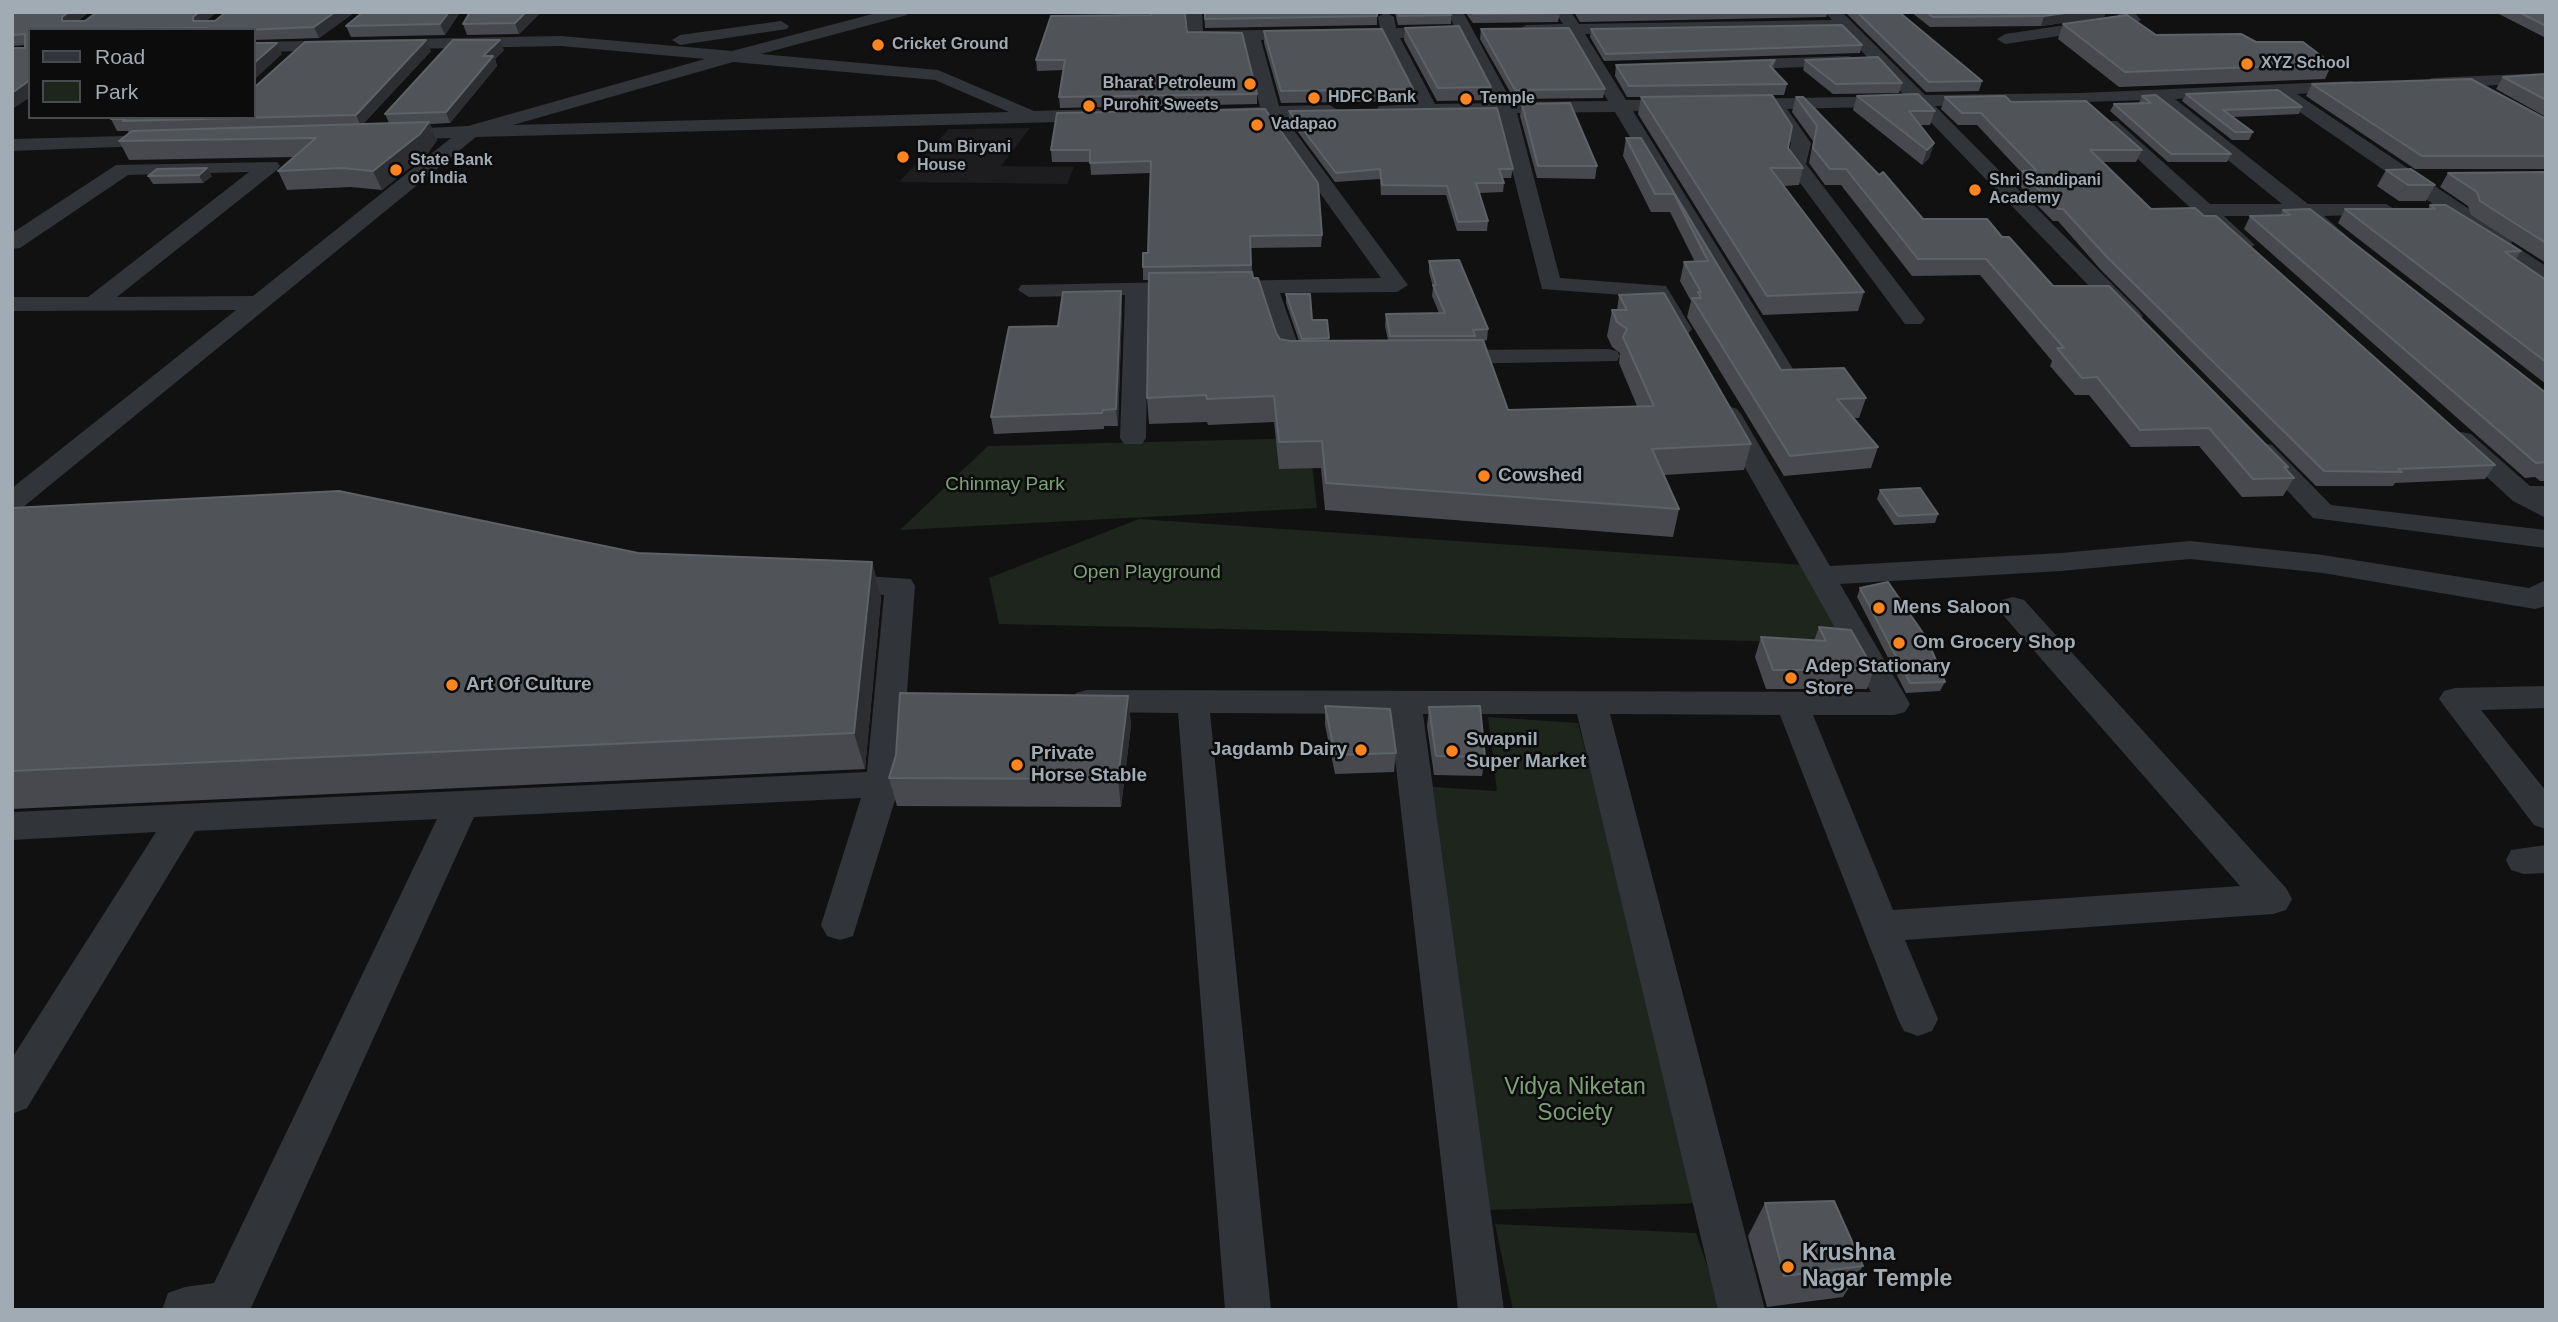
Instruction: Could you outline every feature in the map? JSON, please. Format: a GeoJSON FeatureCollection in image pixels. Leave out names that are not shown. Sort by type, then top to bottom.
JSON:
{"type":"FeatureCollection","features":[{"type":"Feature","properties":{"kind":"street"},"geometry":{"type":"LineString","coordinates":[[12,502],[472,131],[901,12]]}},
{"type":"Feature","properties":{"kind":"street"},"geometry":{"type":"LineString","coordinates":[[1177,12],[1194,14],[1195,36],[1389,33],[1468,25],[1506,108],[1550,284],[1658,291],[1692,350]]}},
{"type":"Feature","properties":{"kind":"street"},"geometry":{"type":"LineString","coordinates":[[1283,12],[1287,34]]}},
{"type":"Feature","properties":{"kind":"street"},"geometry":{"type":"LineString","coordinates":[[1385,12],[1389,33],[1429,109]]}},
{"type":"Feature","properties":{"kind":"street"},"geometry":{"type":"LineString","coordinates":[[1563,12],[1606,69],[1622,106],[1781,369]]}},
{"type":"Feature","properties":{"kind":"street"},"geometry":{"type":"LineString","coordinates":[[2005,39],[2133,20],[2124,12]]}},
{"type":"Feature","properties":{"kind":"street"},"geometry":{"type":"LineString","coordinates":[[627,47],[874,13]]}},
{"type":"Feature","properties":{"kind":"street"},"geometry":{"type":"LineString","coordinates":[[1508,31],[1840,18],[2144,329]]}},
{"type":"Feature","properties":{"kind":"street"},"geometry":{"type":"LineString","coordinates":[[432,63],[451,43],[464,23]]}},
{"type":"Feature","properties":{"kind":"street"},"geometry":{"type":"LineString","coordinates":[[285,65],[351,26]]}},
{"type":"Feature","properties":{"kind":"street"},"geometry":{"type":"LineString","coordinates":[[1029,290],[1398,285],[1270,112],[1251,35]]}},
{"type":"Feature","properties":{"kind":"street"},"geometry":{"type":"LineString","coordinates":[[256,47],[561,41],[938,75],[1035,116]]}},
{"type":"Feature","properties":{"kind":"street"},"geometry":{"type":"LineString","coordinates":[[1707,66],[1880,60]]}},
{"type":"Feature","properties":{"kind":"street"},"geometry":{"type":"LineString","coordinates":[[2412,84],[2546,78]]}},
{"type":"Feature","properties":{"kind":"street"},"geometry":{"type":"LineString","coordinates":[[1982,82],[2004,100]]}},
{"type":"Feature","properties":{"kind":"street"},"geometry":{"type":"LineString","coordinates":[[2465,82],[2498,100]]}},
{"type":"Feature","properties":{"kind":"street"},"geometry":{"type":"LineString","coordinates":[[1201,113],[2004,100],[2372,86]]}},
{"type":"Feature","properties":{"kind":"street"},"geometry":{"type":"LineString","coordinates":[[2278,89],[2546,270]]}},
{"type":"Feature","properties":{"kind":"street"},"geometry":{"type":"LineString","coordinates":[[2157,94],[2355,251]]}},
{"type":"Feature","properties":{"kind":"street"},"geometry":{"type":"LineString","coordinates":[[2081,98],[2257,256]]}},
{"type":"Feature","properties":{"kind":"street"},"geometry":{"type":"LineString","coordinates":[[1775,104],[1801,143],[1796,164],[1913,319]]}},
{"type":"Feature","properties":{"kind":"street"},"geometry":{"type":"LineString","coordinates":[[377,124],[472,131],[1118,115]]}},
{"type":"Feature","properties":{"kind":"street"},"geometry":{"type":"LineString","coordinates":[[12,145],[186,140]]}},
{"type":"Feature","properties":{"kind":"street"},"geometry":{"type":"LineString","coordinates":[[12,243],[123,169],[270,166],[93,303]]}},
{"type":"Feature","properties":{"kind":"street"},"geometry":{"type":"LineString","coordinates":[[2408,177],[2449,177]]}},
{"type":"Feature","properties":{"kind":"street"},"geometry":{"type":"LineString","coordinates":[[2206,210],[2444,210],[2546,276]]}},
{"type":"Feature","properties":{"kind":"street"},"geometry":{"type":"LineString","coordinates":[[1267,287],[1290,358],[1332,357]]}},
{"type":"Feature","properties":{"kind":"street"},"geometry":{"type":"LineString","coordinates":[[1133,439],[1138,288]]}},
{"type":"Feature","properties":{"kind":"street"},"geometry":{"type":"LineString","coordinates":[[12,304],[259,303]]}},
{"type":"Feature","properties":{"kind":"street"},"geometry":{"type":"LineString","coordinates":[[1429,357],[1608,356]]}},
{"type":"Feature","properties":{"kind":"street"},"geometry":{"type":"LineString","coordinates":[[1054,701],[1894,704],[1712,386]]}},
{"type":"Feature","properties":{"kind":"street"},"geometry":{"type":"LineString","coordinates":[[2441,421],[2534,494],[2546,510]]}},
{"type":"Feature","properties":{"kind":"street"},"geometry":{"type":"LineString","coordinates":[[2247,434],[2323,512],[2546,539]]}},
{"type":"Feature","properties":{"kind":"street"},"geometry":{"type":"LineString","coordinates":[[1821,576],[2060,562],[2190,550],[2323,564],[2542,600]]}},
{"type":"Feature","properties":{"kind":"street"},"geometry":{"type":"LineString","coordinates":[[804,583],[900,586],[883,784],[840,925]]}},
{"type":"Feature","properties":{"kind":"street"},"geometry":{"type":"LineString","coordinates":[[1880,926],[2273,900],[2013,607]]}},
{"type":"Feature","properties":{"kind":"street"},"geometry":{"type":"LineString","coordinates":[[2546,697],[2455,699],[2546,816]]}},
{"type":"Feature","properties":{"kind":"street"},"geometry":{"type":"LineString","coordinates":[[1193,702],[1248,1310]]}},
{"type":"Feature","properties":{"kind":"street"},"geometry":{"type":"LineString","coordinates":[[1405,703],[1481,1310]]}},
{"type":"Feature","properties":{"kind":"street"},"geometry":{"type":"LineString","coordinates":[[1591,703],[1742,1310]]}},
{"type":"Feature","properties":{"kind":"street"},"geometry":{"type":"LineString","coordinates":[[1792,704],[1918,1019]]}},
{"type":"Feature","properties":{"kind":"street"},"geometry":{"type":"LineString","coordinates":[[12,826],[883,784]]}},
{"type":"Feature","properties":{"kind":"street"},"geometry":{"type":"LineString","coordinates":[[213,1308],[461,804]]}},
{"type":"Feature","properties":{"kind":"street"},"geometry":{"type":"LineString","coordinates":[[12,1094],[184,818]]}},
{"type":"Feature","properties":{"kind":"shaded area"},"geometry":{"type":"Polygon","coordinates":[[[1030,128],[1001,166],[1074,167],[1067,184],[899,182],[949,129],[1030,128]]]}},
{"type":"Feature","properties":{"kind":"green space","name":"Chinmay Park"},"geometry":{"type":"Polygon","coordinates":[[[1309,438],[1317,508],[900,530],[988,446],[1309,438]]]}},
{"type":"Feature","properties":{"kind":"green space","name":"Open Playground"},"geometry":{"type":"Polygon","coordinates":[[[1139,519],[1803,565],[1846,643],[999,624],[989,578],[1139,519]]]}},
{"type":"Feature","properties":{"kind":"green space","name":"Vidya Niketan Society"},"geometry":{"type":"Polygon","coordinates":[[[1488,717],[1578,723],[1703,1203],[1490,1210],[1433,787],[1497,791],[1488,717]]]}},
{"type":"Feature","properties":{"kind":"green space"},"geometry":{"type":"Polygon","coordinates":[[[1495,1224],[1696,1233],[1722,1310],[1513,1310],[1495,1224]]]}},
{"type":"Feature","properties":{"kind":"building"},"geometry":{"type":"Polygon","coordinates":[[[12,12],[69,12],[62,17],[62,21],[85,21],[97,12],[199,12],[193,17],[193,21],[215,21],[226,12],[335,12],[314,27],[256,30],[28,28],[28,81],[12,93],[12,48],[25,48],[25,34],[12,35],[12,12]]]}},
{"type":"Feature","properties":{"kind":"building"},"geometry":{"type":"Polygon","coordinates":[[[363,12],[449,12],[440,24],[346,26],[363,12]]]}},
{"type":"Feature","properties":{"kind":"building"},"geometry":{"type":"Polygon","coordinates":[[[470,12],[526,12],[515,23],[463,24],[470,12]]]}},
{"type":"Feature","properties":{"kind":"building"},"geometry":{"type":"Polygon","coordinates":[[[1153,12],[1185,12],[1187,32],[1242,33],[1257,94],[1059,97],[1065,60],[1036,60],[1051,16],[1151,15],[1153,12]]]}},
{"type":"Feature","properties":{"kind":"building"},"geometry":{"type":"Polygon","coordinates":[[[1205,12],[1377,12],[1377,16],[1205,19],[1205,12]]]}},
{"type":"Feature","properties":{"kind":"building"},"geometry":{"type":"Polygon","coordinates":[[[1398,12],[1450,12],[1451,15],[1399,16],[1398,12]]]}},
{"type":"Feature","properties":{"kind":"building"},"geometry":{"type":"Polygon","coordinates":[[[1472,12],[1559,12],[1560,13],[1473,14],[1472,12]]]}},
{"type":"Feature","properties":{"kind":"building"},"geometry":{"type":"Polygon","coordinates":[[[1857,12],[1899,12],[1982,81],[1929,82],[1857,12]]]}},
{"type":"Feature","properties":{"kind":"building"},"geometry":{"type":"Polygon","coordinates":[[[1926,12],[2072,12],[2044,16],[1933,17],[1926,12]]]}},
{"type":"Feature","properties":{"kind":"building"},"geometry":{"type":"Polygon","coordinates":[[[2519,12],[2546,13],[2546,26],[2519,12]]]}},
{"type":"Feature","properties":{"kind":"building"},"geometry":{"type":"Polygon","coordinates":[[[2127,15],[2156,35],[2241,34],[2256,42],[2303,42],[2332,64],[2125,72],[2063,24],[2127,15]]]}},
{"type":"Feature","properties":{"kind":"building"},"geometry":{"type":"Polygon","coordinates":[[[1842,25],[1862,45],[1606,54],[1591,29],[1842,25]]]}},
{"type":"Feature","properties":{"kind":"building"},"geometry":{"type":"Polygon","coordinates":[[[1459,26],[1491,87],[1438,88],[1405,28],[1459,26]]]}},
{"type":"Feature","properties":{"kind":"building"},"geometry":{"type":"Polygon","coordinates":[[[1569,28],[1605,89],[1515,90],[1481,29],[1569,28]]]}},
{"type":"Feature","properties":{"kind":"building"},"geometry":{"type":"Polygon","coordinates":[[[1382,29],[1413,89],[1281,91],[1264,31],[1382,29]]]}},
{"type":"Feature","properties":{"kind":"building"},"geometry":{"type":"Polygon","coordinates":[[[426,40],[356,115],[256,118],[256,86],[305,42],[426,40]]]}},
{"type":"Feature","properties":{"kind":"building"},"geometry":{"type":"Polygon","coordinates":[[[453,40],[500,40],[483,56],[493,56],[446,112],[385,114],[453,40]]]}},
{"type":"Feature","properties":{"kind":"building"},"geometry":{"type":"Polygon","coordinates":[[[256,43],[277,43],[256,61],[256,43]]]}},
{"type":"Feature","properties":{"kind":"building"},"geometry":{"type":"Polygon","coordinates":[[[1878,57],[1902,83],[1836,84],[1805,60],[1878,57]]]}},
{"type":"Feature","properties":{"kind":"building"},"geometry":{"type":"Polygon","coordinates":[[[1775,60],[1770,66],[1787,84],[1629,86],[1616,65],[1775,60]]]}},
{"type":"Feature","properties":{"kind":"building"},"geometry":{"type":"Polygon","coordinates":[[[2546,74],[2546,100],[2503,77],[2546,74]]]}},
{"type":"Feature","properties":{"kind":"building"},"geometry":{"type":"Polygon","coordinates":[[[2471,79],[2546,119],[2546,156],[2422,156],[2312,84],[2471,79]]]}},
{"type":"Feature","properties":{"kind":"building"},"geometry":{"type":"Polygon","coordinates":[[[2278,90],[2302,107],[2223,110],[2253,132],[2235,132],[2186,94],[2278,90]]]}},
{"type":"Feature","properties":{"kind":"building"},"geometry":{"type":"Polygon","coordinates":[[[1918,94],[1935,111],[1909,111],[1934,143],[1927,150],[1857,96],[1918,94]]]}},
{"type":"Feature","properties":{"kind":"building"},"geometry":{"type":"Polygon","coordinates":[[[1772,95],[1792,126],[1788,148],[1803,168],[1770,168],[1864,292],[1767,296],[1641,97],[1772,95]]]}},
{"type":"Feature","properties":{"kind":"building"},"geometry":{"type":"Polygon","coordinates":[[[2156,95],[2231,154],[2171,154],[2114,104],[2151,103],[2142,96],[2156,95]]]}},
{"type":"Feature","properties":{"kind":"building"},"geometry":{"type":"Polygon","coordinates":[[[2005,96],[2011,102],[2086,101],[2142,150],[2090,150],[2151,209],[2195,208],[2204,216],[2216,216],[2495,465],[2398,469],[2402,472],[2324,471],[2107,257],[2063,209],[2058,209],[2042,193],[2022,171],[2036,170],[1981,113],[1962,113],[1945,97],[2005,96]]]}},
{"type":"Feature","properties":{"kind":"building"},"geometry":{"type":"Polygon","coordinates":[[[1796,97],[1803,97],[1879,175],[1883,172],[1923,219],[1987,219],[2002,237],[2009,237],[2053,286],[2109,286],[2288,467],[2284,467],[2294,478],[2253,479],[2209,428],[2140,430],[2097,377],[2082,378],[2057,348],[2064,348],[1986,259],[1918,259],[1846,169],[1830,169],[1813,148],[1817,126],[1796,97]]]}},
{"type":"Feature","properties":{"kind":"building"},"geometry":{"type":"Polygon","coordinates":[[[1570,103],[1597,166],[1538,166],[1522,104],[1570,103]]]}},
{"type":"Feature","properties":{"kind":"building"},"geometry":{"type":"Polygon","coordinates":[[[1497,108],[1513,169],[1499,169],[1504,183],[1476,183],[1488,221],[1458,222],[1447,186],[1382,185],[1380,169],[1336,173],[1289,111],[1497,108]]]}},
{"type":"Feature","properties":{"kind":"building"},"geometry":{"type":"Polygon","coordinates":[[[1265,109],[1318,183],[1322,235],[1250,236],[1251,265],[1143,267],[1143,253],[1148,253],[1151,161],[1090,163],[1090,150],[1051,150],[1057,113],[1265,109]]]}},
{"type":"Feature","properties":{"kind":"building"},"geometry":{"type":"Polygon","coordinates":[[[126,119],[201,119],[123,121],[126,119]]]}},
{"type":"Feature","properties":{"kind":"building"},"geometry":{"type":"Polygon","coordinates":[[[429,122],[420,134],[373,171],[342,168],[278,171],[316,138],[119,141],[132,131],[429,122]]]}},
{"type":"Feature","properties":{"kind":"building"},"geometry":{"type":"Polygon","coordinates":[[[1626,138],[1641,138],[1781,370],[1844,368],[1866,398],[1837,399],[1878,447],[1790,456],[1692,298],[1701,298],[1698,292],[1701,292],[1684,262],[1708,261],[1674,194],[1655,194],[1626,138]]]}},
{"type":"Feature","properties":{"kind":"building"},"geometry":{"type":"Polygon","coordinates":[[[207,168],[199,175],[148,176],[157,169],[207,168]]]}},
{"type":"Feature","properties":{"kind":"building"},"geometry":{"type":"Polygon","coordinates":[[[2411,169],[2435,185],[2408,185],[2386,170],[2411,169]]]}},
{"type":"Feature","properties":{"kind":"building"},"geometry":{"type":"Polygon","coordinates":[[[2546,172],[2546,243],[2480,201],[2477,192],[2448,173],[2546,172]]]}},
{"type":"Feature","properties":{"kind":"building"},"geometry":{"type":"Polygon","coordinates":[[[2430,205],[2446,205],[2521,251],[2505,252],[2546,280],[2546,362],[2345,209],[2435,209],[2430,205]]]}},
{"type":"Feature","properties":{"kind":"building"},"geometry":{"type":"Polygon","coordinates":[[[2310,209],[2546,393],[2546,462],[2536,463],[2250,216],[2290,215],[2283,210],[2310,209]]]}},
{"type":"Feature","properties":{"kind":"building"},"geometry":{"type":"Polygon","coordinates":[[[1459,260],[1488,329],[1473,330],[1475,336],[1390,336],[1386,314],[1445,313],[1433,285],[1436,285],[1429,261],[1459,260]]]}},
{"type":"Feature","properties":{"kind":"building"},"geometry":{"type":"Polygon","coordinates":[[[1252,272],[1253,278],[1258,278],[1280,339],[1483,340],[1508,410],[1654,406],[1623,337],[1627,329],[1617,322],[1612,310],[1627,310],[1619,295],[1664,293],[1751,444],[1652,449],[1679,509],[1326,483],[1322,441],[1279,442],[1274,396],[1147,398],[1149,273],[1252,272]]]}},
{"type":"Feature","properties":{"kind":"building"},"geometry":{"type":"Polygon","coordinates":[[[1121,291],[1116,409],[1103,410],[1102,413],[991,417],[1009,327],[1058,326],[1063,292],[1121,291]]]}},
{"type":"Feature","properties":{"kind":"building"},"geometry":{"type":"Polygon","coordinates":[[[1286,294],[1310,294],[1312,320],[1327,320],[1329,338],[1302,339],[1286,294]]]}},
{"type":"Feature","properties":{"kind":"building"},"geometry":{"type":"Polygon","coordinates":[[[1920,488],[1938,514],[1898,516],[1880,490],[1920,488]]]}},
{"type":"Feature","properties":{"kind":"building","name":"Art Of Culture"},"geometry":{"type":"Polygon","coordinates":[[[339,491],[638,553],[872,562],[854,733],[12,771],[12,508],[339,491]]]}},
{"type":"Feature","properties":{"kind":"building"},"geometry":{"type":"Polygon","coordinates":[[[1888,582],[1927,639],[1945,682],[1910,683],[1860,588],[1888,582]]]}},
{"type":"Feature","properties":{"kind":"building"},"geometry":{"type":"Polygon","coordinates":[[[1819,627],[1851,630],[1874,670],[1773,670],[1761,637],[1826,641],[1819,627]]]}},
{"type":"Feature","properties":{"kind":"building","name":"Private Horse Stable"},"geometry":{"type":"Polygon","coordinates":[[[900,693],[1128,696],[1118,779],[889,778],[896,755],[900,693]]]}},
{"type":"Feature","properties":{"kind":"building"},"geometry":{"type":"Polygon","coordinates":[[[1325,706],[1390,709],[1396,753],[1335,755],[1325,706]]]}},
{"type":"Feature","properties":{"kind":"building"},"geometry":{"type":"Polygon","coordinates":[[[1480,706],[1485,757],[1436,756],[1429,707],[1480,706]]]}},
{"type":"Feature","properties":{"kind":"building"},"geometry":{"type":"Polygon","coordinates":[[[1834,1201],[1863,1266],[1784,1276],[1765,1203],[1834,1201]]]}},
{"type":"Feature","properties":{"kind":"place","name":"Cricket Ground"},"geometry":{"type":"Point","coordinates":[878,45]}},
{"type":"Feature","properties":{"kind":"place","name":"XYZ School"},"geometry":{"type":"Point","coordinates":[2247,64]}},
{"type":"Feature","properties":{"kind":"place","name":"Bharat Petroleum"},"geometry":{"type":"Point","coordinates":[1250,84]}},
{"type":"Feature","properties":{"kind":"place","name":"HDFC Bank"},"geometry":{"type":"Point","coordinates":[1314,98]}},
{"type":"Feature","properties":{"kind":"place","name":"Temple"},"geometry":{"type":"Point","coordinates":[1466,99]}},
{"type":"Feature","properties":{"kind":"place","name":"Purohit Sweets"},"geometry":{"type":"Point","coordinates":[1089,106]}},
{"type":"Feature","properties":{"kind":"place","name":"Vadapao"},"geometry":{"type":"Point","coordinates":[1257,125]}},
{"type":"Feature","properties":{"kind":"place","name":"Dum Biryani House"},"geometry":{"type":"Point","coordinates":[903,157]}},
{"type":"Feature","properties":{"kind":"place","name":"State Bank of India"},"geometry":{"type":"Point","coordinates":[396,170]}},
{"type":"Feature","properties":{"kind":"place","name":"Shri Sandipani Academy"},"geometry":{"type":"Point","coordinates":[1975,190]}},
{"type":"Feature","properties":{"kind":"place","name":"Cowshed"},"geometry":{"type":"Point","coordinates":[1484,476]}},
{"type":"Feature","properties":{"kind":"place","name":"Mens Saloon"},"geometry":{"type":"Point","coordinates":[1879,608]}},
{"type":"Feature","properties":{"kind":"place","name":"Om Grocery Shop"},"geometry":{"type":"Point","coordinates":[1899,643]}},
{"type":"Feature","properties":{"kind":"place","name":"Adep Stationary Store"},"geometry":{"type":"Point","coordinates":[1791,678]}},
{"type":"Feature","properties":{"kind":"place","name":"Art Of Culture"},"geometry":{"type":"Point","coordinates":[452,685]}},
{"type":"Feature","properties":{"kind":"place","name":"Jagdamb Dairy"},"geometry":{"type":"Point","coordinates":[1361,750]}},
{"type":"Feature","properties":{"kind":"place","name":"Swapnil Super Market"},"geometry":{"type":"Point","coordinates":[1452,751]}},
{"type":"Feature","properties":{"kind":"place","name":"Private Horse Stable"},"geometry":{"type":"Point","coordinates":[1017,765]}},
{"type":"Feature","properties":{"kind":"place","name":"Krushna Nagar Temple"},"geometry":{"type":"Point","coordinates":[1788,1267]}}]}
